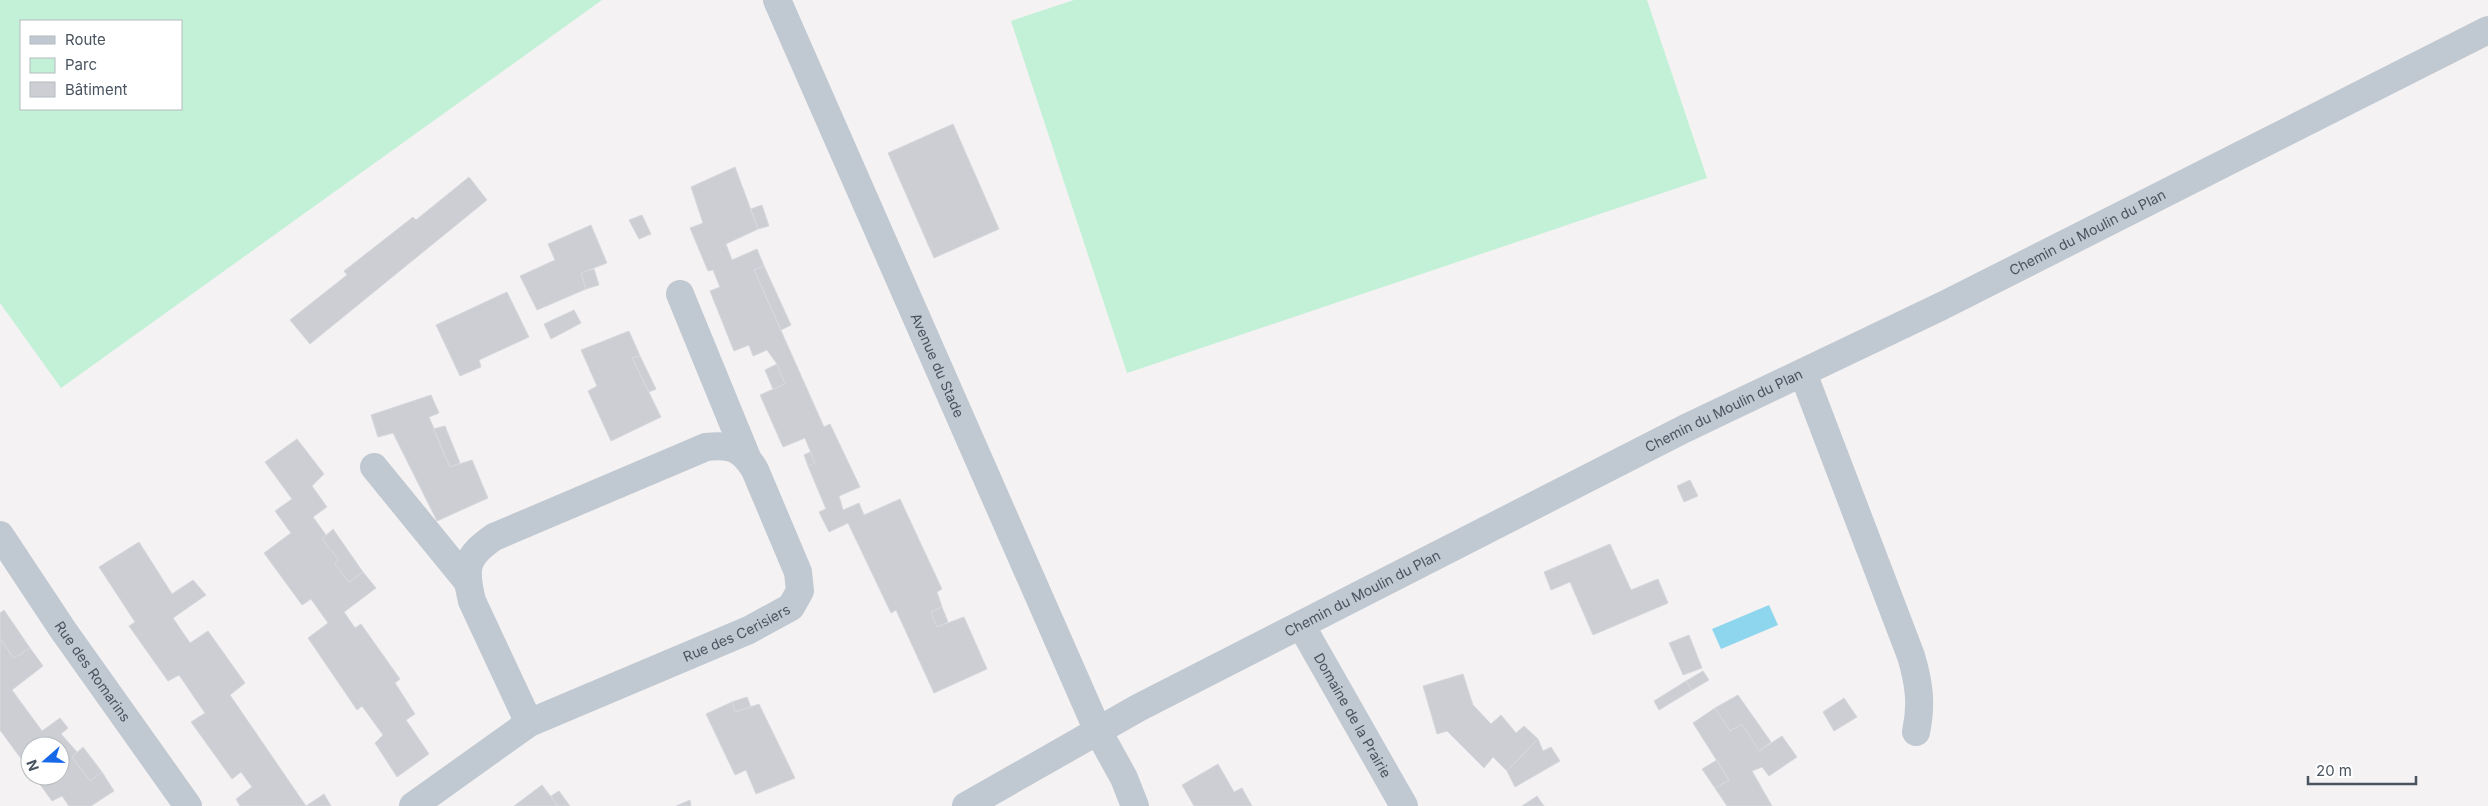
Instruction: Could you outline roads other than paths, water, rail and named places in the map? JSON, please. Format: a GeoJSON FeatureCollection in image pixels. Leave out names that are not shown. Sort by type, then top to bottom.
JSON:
{"type":"FeatureCollection","features":[{"type":"Feature","properties":{"kind":"street","name":"Avenue du Stade"},"geometry":{"type":"LineString","coordinates":[[777,0],[1098,731],[1124,778],[1136,806]]}},
{"type":"Feature","properties":{"kind":"street","name":"Chemin du Moulin du Plan"},"geometry":{"type":"LineString","coordinates":[[966,806],[1098,731],[1675,434],[1942,306],[2488,30]]}},
{"type":"Feature","properties":{"kind":"street","name":"Rue des Cerisiers"},"geometry":{"type":"LineString","coordinates":[[413,806],[528,723],[749,630],[791,607],[800,591],[798,572],[755,470],[746,455],[680,294]]}},
{"type":"Feature","properties":{"kind":"street"},"geometry":{"type":"LineString","coordinates":[[1802,373],[1911,656],[1919,685],[1920,710],[1916,732]]}},
{"type":"Feature","properties":{"kind":"street"},"geometry":{"type":"LineString","coordinates":[[528,723],[472,601],[467,581],[468,562],[477,549],[494,537],[706,447],[724,445],[746,455]]}},
{"type":"Feature","properties":{"kind":"street"},"geometry":{"type":"LineString","coordinates":[[374,467],[467,581]]}},
{"type":"Feature","properties":{"kind":"street","name":"Rue des Romarins"},"geometry":{"type":"LineString","coordinates":[[0,535],[63,630],[188,806]]}},
{"type":"Feature","properties":{"kind":"street","name":"Domaine de la Prairie"},"geometry":{"type":"LineString","coordinates":[[1301,625],[1404,806]]}},
{"type":"Feature","properties":{"kind":"water"},"geometry":{"type":"Polygon","coordinates":[[[1769,605],[1778,625],[1721,649],[1712,629],[1769,605]]]}}]}
